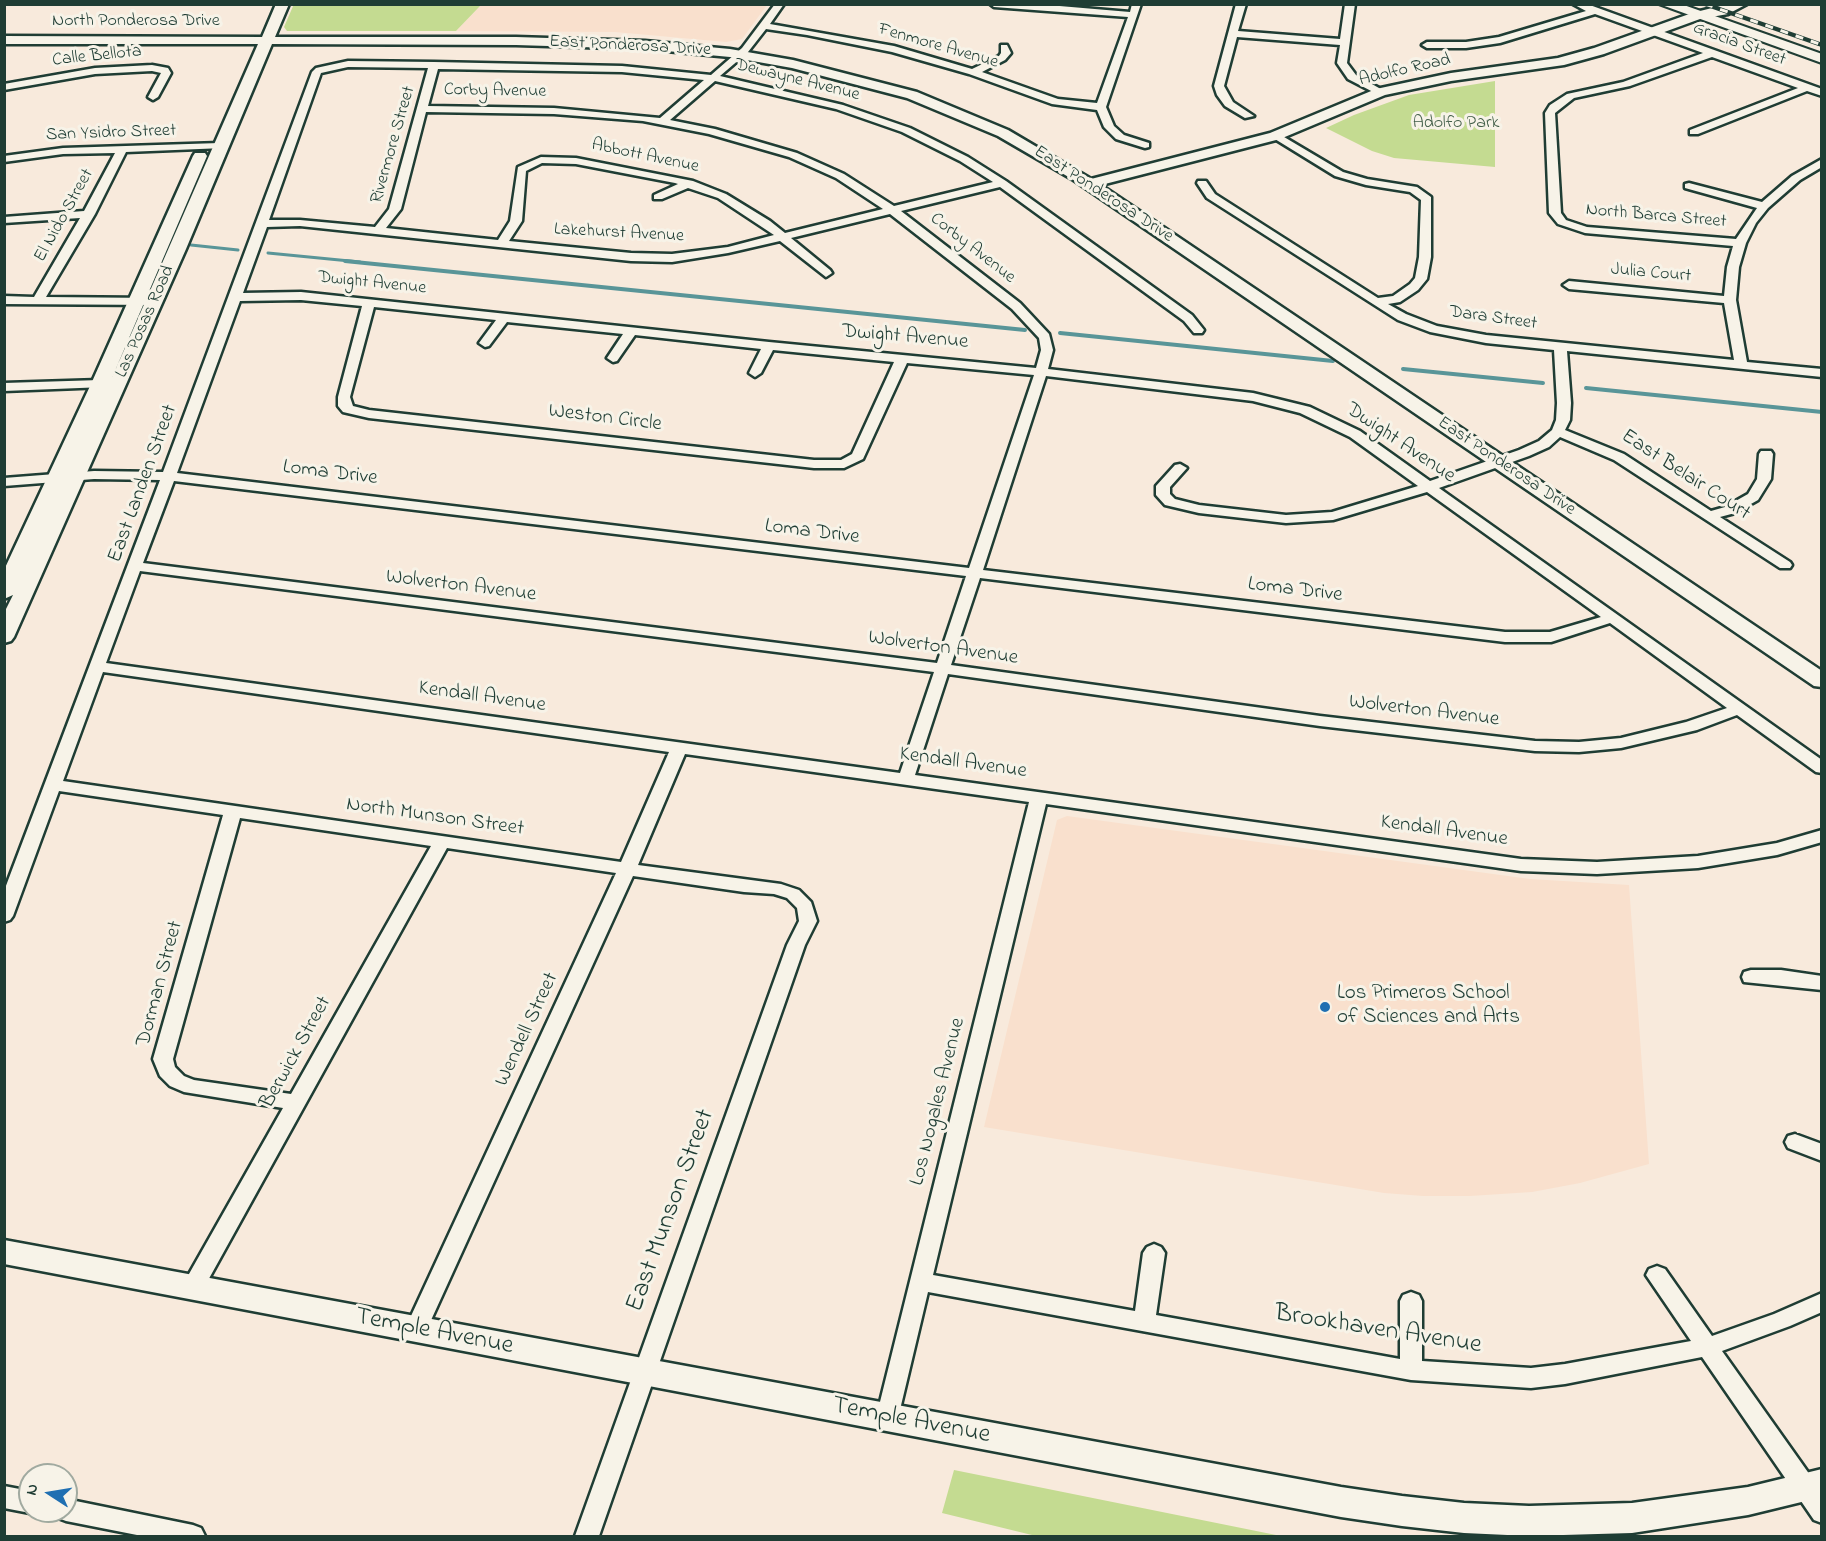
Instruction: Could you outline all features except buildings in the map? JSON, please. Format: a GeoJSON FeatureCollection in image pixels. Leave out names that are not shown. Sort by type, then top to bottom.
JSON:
{"type":"FeatureCollection","features":[{"type":"Feature","properties":{"kind":"main road","name":"Las Posas Road"},"geometry":{"type":"LineString","coordinates":[[261,38],[268,4]]}},
{"type":"Feature","properties":{"kind":"main road","name":"Las Posas Road"},"geometry":{"type":"LineString","coordinates":[[4,593],[135,302],[212,146],[261,38],[283,4]]}},
{"type":"Feature","properties":{"kind":"main road"},"geometry":{"type":"LineString","coordinates":[[1666,4],[1821,59]]}},
{"type":"Feature","properties":{"kind":"main road","name":"Adolfo Road"},"geometry":{"type":"LineString","coordinates":[[1697,16],[1716,4]]}},
{"type":"Feature","properties":{"kind":"main road","name":"Adolfo Road"},"geometry":{"type":"LineString","coordinates":[[1095,182],[1275,136],[1381,92],[1451,77],[1559,62],[1697,16],[1724,11],[1741,4]]}},
{"type":"Feature","properties":{"kind":"main road","name":"North Ponderosa Drive"},"geometry":{"type":"LineString","coordinates":[[4,34],[261,38]]}},
{"type":"Feature","properties":{"kind":"main road","name":"East Ponderosa Drive"},"geometry":{"type":"LineString","coordinates":[[261,38],[581,36],[653,39],[832,66],[885,79],[942,97],[1008,124],[1055,150],[1095,182],[1819,672]]}},
{"type":"Feature","properties":{"kind":"main road","name":"North Ponderosa Drive"},"geometry":{"type":"LineString","coordinates":[[4,40],[261,38]]}},
{"type":"Feature","properties":{"kind":"main road","name":"Las Posas Road"},"geometry":{"type":"LineString","coordinates":[[4,638],[154,302],[212,146]]}},
{"type":"Feature","properties":{"kind":"main road","name":"Temple Avenue"},"geometry":{"type":"LineString","coordinates":[[4,1252],[1341,1502],[1464,1518],[1529,1521],[1632,1518],[1816,1494]]}},
{"type":"Feature","properties":{"kind":"street"},"geometry":{"type":"LineString","coordinates":[[663,122],[743,52],[780,4]]}},
{"type":"Feature","properties":{"kind":"street"},"geometry":{"type":"LineString","coordinates":[[994,4],[1135,10],[1101,107],[1109,127],[1120,137],[1145,145]]}},
{"type":"Feature","properties":{"kind":"street"},"geometry":{"type":"LineString","coordinates":[[1242,4],[1220,81],[1220,90],[1229,104],[1249,116]]}},
{"type":"Feature","properties":{"kind":"street"},"geometry":{"type":"LineString","coordinates":[[1350,4],[1342,59],[1346,70],[1358,81],[1381,92]]}},
{"type":"Feature","properties":{"kind":"street","name":"Gracia Street"},"geometry":{"type":"LineString","coordinates":[[1577,4],[1821,93]]}},
{"type":"Feature","properties":{"kind":"street"},"geometry":{"type":"LineString","coordinates":[[1427,45],[1466,45],[1500,40],[1595,11]]}},
{"type":"Feature","properties":{"kind":"street","name":"Fenmore Avenue"},"geometry":{"type":"LineString","coordinates":[[764,26],[861,42],[974,72],[1056,102],[1101,107]]}},
{"type":"Feature","properties":{"kind":"street"},"geometry":{"type":"LineString","coordinates":[[1234,34],[1344,42]]}},
{"type":"Feature","properties":{"kind":"street"},"geometry":{"type":"LineString","coordinates":[[974,72],[1002,58],[1006,53],[1004,47]]}},
{"type":"Feature","properties":{"kind":"street","name":"North Barca Street"},"geometry":{"type":"LineString","coordinates":[[1713,53],[1626,84],[1571,96],[1554,107],[1550,113],[1550,125],[1555,213],[1562,222],[1569,226],[1585,230],[1740,243]]}},
{"type":"Feature","properties":{"kind":"street","name":"Dewayne Avenue"},"geometry":{"type":"LineString","coordinates":[[323,68],[348,64],[597,67],[714,78],[814,99],[887,123],[939,145],[1002,183],[1188,318],[1198,330]]}},
{"type":"Feature","properties":{"kind":"street","name":"Rivermore Street"},"geometry":{"type":"LineString","coordinates":[[379,230],[395,209],[434,65]]}},
{"type":"Feature","properties":{"kind":"street","name":"Calle Bellota"},"geometry":{"type":"LineString","coordinates":[[4,87],[102,70],[152,68],[164,70],[166,73],[153,97]]}},
{"type":"Feature","properties":{"kind":"street","name":"East Landen Street"},"geometry":{"type":"LineString","coordinates":[[4,916],[236,297],[317,72],[323,68]]}},
{"type":"Feature","properties":{"kind":"street"},"geometry":{"type":"LineString","coordinates":[[1694,132],[1806,88]]}},
{"type":"Feature","properties":{"kind":"street","name":"Corby Avenue"},"geometry":{"type":"LineString","coordinates":[[422,109],[565,112],[663,122],[731,136],[793,155],[840,176],[892,210],[1026,315],[1045,338],[1047,350],[1041,372],[906,779]]}},
{"type":"Feature","properties":{"kind":"street"},"geometry":{"type":"LineString","coordinates":[[1275,136],[1339,174],[1366,182],[1413,189],[1427,199],[1424,264],[1421,279],[1406,294],[1390,301],[1376,302]]}},
{"type":"Feature","properties":{"kind":"street","name":"San Ysidro Street"},"geometry":{"type":"LineString","coordinates":[[4,159],[50,152],[212,146]]}},
{"type":"Feature","properties":{"kind":"street","name":"El Nido Street"},"geometry":{"type":"LineString","coordinates":[[38,300],[88,214],[122,149]]}},
{"type":"Feature","properties":{"kind":"street","name":"Abbott Avenue"},"geometry":{"type":"LineString","coordinates":[[501,244],[516,221],[521,171],[537,161],[562,160],[605,165],[689,183],[744,207],[826,273]]}},
{"type":"Feature","properties":{"kind":"street"},"geometry":{"type":"LineString","coordinates":[[1741,365],[1730,300],[1733,267],[1740,243],[1751,222],[1764,206],[1796,178],[1821,162]]}},
{"type":"Feature","properties":{"kind":"street"},"geometry":{"type":"LineString","coordinates":[[658,197],[689,183]]}},
{"type":"Feature","properties":{"kind":"street","name":"Lakehurst Avenue"},"geometry":{"type":"LineString","coordinates":[[263,224],[300,223],[632,257],[672,258],[717,252],[1002,183]]}},
{"type":"Feature","properties":{"kind":"street","name":"Dara Street"},"geometry":{"type":"LineString","coordinates":[[1202,183],[1211,196],[1376,302],[1418,324],[1459,335],[1821,373]]}},
{"type":"Feature","properties":{"kind":"street"},"geometry":{"type":"LineString","coordinates":[[1689,186],[1764,206]]}},
{"type":"Feature","properties":{"kind":"street"},"geometry":{"type":"LineString","coordinates":[[4,220],[88,214]]}},
{"type":"Feature","properties":{"kind":"street","name":"Julia Court"},"geometry":{"type":"LineString","coordinates":[[1569,285],[1730,300]]}},
{"type":"Feature","properties":{"kind":"street","name":"Dwight Avenue"},"geometry":{"type":"LineString","coordinates":[[236,297],[291,296],[369,303],[503,319],[1041,372],[1253,397],[1305,410],[1355,434],[1741,708],[1821,768]]}},
{"type":"Feature","properties":{"kind":"street"},"geometry":{"type":"LineString","coordinates":[[4,300],[154,302]]}},
{"type":"Feature","properties":{"kind":"street","name":"Weston Circle"},"geometry":{"type":"LineString","coordinates":[[369,303],[344,398],[348,410],[814,464],[844,464],[858,456],[902,359]]}},
{"type":"Feature","properties":{"kind":"street"},"geometry":{"type":"LineString","coordinates":[[485,343],[503,319]]}},
{"type":"Feature","properties":{"kind":"street"},"geometry":{"type":"LineString","coordinates":[[613,358],[631,332]]}},
{"type":"Feature","properties":{"kind":"street"},"geometry":{"type":"LineString","coordinates":[[755,373],[769,346]]}},
{"type":"Feature","properties":{"kind":"street"},"geometry":{"type":"LineString","coordinates":[[1180,468],[1163,486],[1163,495],[1170,502],[1199,509],[1286,519],[1333,516],[1428,487],[1544,444],[1558,432],[1563,420],[1564,403],[1560,346]]}},
{"type":"Feature","properties":{"kind":"street"},"geometry":{"type":"LineString","coordinates":[[4,387],[100,384]]}},
{"type":"Feature","properties":{"kind":"street","name":"East Belair Court"},"geometry":{"type":"LineString","coordinates":[[1558,432],[1586,441],[1618,457],[1785,565]]}},
{"type":"Feature","properties":{"kind":"street"},"geometry":{"type":"LineString","coordinates":[[1707,516],[1730,510],[1753,497],[1764,479],[1766,454]]}},
{"type":"Feature","properties":{"kind":"street","name":"Loma Drive"},"geometry":{"type":"LineString","coordinates":[[4,482],[116,474],[169,476],[1505,637],[1551,637],[1612,618]]}},
{"type":"Feature","properties":{"kind":"street","name":"Wolverton Avenue"},"geometry":{"type":"LineString","coordinates":[[135,567],[943,669],[1320,721],[1535,746],[1579,747],[1621,743],[1691,726],[1741,708]]}},
{"type":"Feature","properties":{"kind":"street","name":"Kendall Avenue"},"geometry":{"type":"LineString","coordinates":[[98,667],[1521,865],[1649,866],[1698,862],[1777,849],[1821,836]]}},
{"type":"Feature","properties":{"kind":"street","name":"Wendell Street"},"geometry":{"type":"LineString","coordinates":[[416,1329],[627,869],[679,748]]}},
{"type":"Feature","properties":{"kind":"street","name":"North Munson Street"},"geometry":{"type":"LineString","coordinates":[[53,785],[744,886],[775,888],[793,894],[805,906]]}},
{"type":"Feature","properties":{"kind":"street","name":"Los Nogales Avenue"},"geometry":{"type":"LineString","coordinates":[[887,1418],[1039,797]]}},
{"type":"Feature","properties":{"kind":"street","name":"Dorman Street"},"geometry":{"type":"LineString","coordinates":[[232,811],[163,1059],[167,1071],[177,1081],[191,1087],[296,1102]]}},
{"type":"Feature","properties":{"kind":"street","name":"Berwick Street"},"geometry":{"type":"LineString","coordinates":[[193,1287],[442,841]]}},
{"type":"Feature","properties":{"kind":"street","name":"East Munson Street"},"geometry":{"type":"LineString","coordinates":[[587,1536],[796,945],[808,921],[805,906]]}},
{"type":"Feature","properties":{"kind":"street"},"geometry":{"type":"LineString","coordinates":[[1751,976],[1781,977],[1821,983]]}},
{"type":"Feature","properties":{"kind":"street"},"geometry":{"type":"LineString","coordinates":[[1795,1142],[1821,1153]]}},
{"type":"Feature","properties":{"kind":"street"},"geometry":{"type":"LineString","coordinates":[[1144,1321],[1154,1253]]}},
{"type":"Feature","properties":{"kind":"street"},"geometry":{"type":"LineString","coordinates":[[1657,1275],[1707,1347],[1816,1494]]}},
{"type":"Feature","properties":{"kind":"street","name":"Brookhaven Avenue"},"geometry":{"type":"LineString","coordinates":[[920,1282],[1411,1370],[1531,1378],[1565,1374],[1707,1347],[1782,1320],[1821,1302]]}},
{"type":"Feature","properties":{"kind":"street"},"geometry":{"type":"LineString","coordinates":[[1411,1301],[1411,1370]]}},
{"type":"Feature","properties":{"kind":"street"},"geometry":{"type":"LineString","coordinates":[[78,1512],[193,1536]]}},
{"type":"Feature","properties":{"kind":"shaded area"},"geometry":{"type":"Polygon","coordinates":[[[481,5],[767,5],[742,39],[726,42],[615,32],[456,31],[481,5]]]}},
{"type":"Feature","properties":{"kind":"shaded area","name":"Los Primeros School of Sciences and Arts"},"geometry":{"type":"Polygon","coordinates":[[[1067,816],[1530,879],[1629,885],[1649,1164],[1580,1183],[1532,1192],[1423,1196],[1384,1193],[984,1127],[1057,820],[1067,816]]]}},
{"type":"Feature","properties":{"kind":"green space"},"geometry":{"type":"Polygon","coordinates":[[[294,4],[481,5],[456,31],[287,31],[284,27],[294,4]]]}},
{"type":"Feature","properties":{"kind":"green space","name":"Adolfo Park"},"geometry":{"type":"Polygon","coordinates":[[[1495,81],[1495,167],[1394,158],[1372,151],[1326,128],[1409,95],[1495,81]]]}},
{"type":"Feature","properties":{"kind":"green space"},"geometry":{"type":"Polygon","coordinates":[[[954,1470],[1281,1536],[1036,1536],[942,1513],[954,1470]]]}},
{"type":"Feature","properties":{"kind":"waterway"},"geometry":{"type":"LineString","coordinates":[[191,245],[238,250]]}},
{"type":"Feature","properties":{"kind":"waterway"},"geometry":{"type":"LineString","coordinates":[[268,253],[360,262]]}},
{"type":"Feature","properties":{"kind":"waterway"},"geometry":{"type":"LineString","coordinates":[[345,261],[1025,330]]}},
{"type":"Feature","properties":{"kind":"waterway"},"geometry":{"type":"LineString","coordinates":[[1060,333],[1333,361]]}},
{"type":"Feature","properties":{"kind":"waterway"},"geometry":{"type":"LineString","coordinates":[[1403,369],[1543,383]]}},
{"type":"Feature","properties":{"kind":"waterway"},"geometry":{"type":"LineString","coordinates":[[1586,388],[1822,412]]}},
{"type":"Feature","properties":{"kind":"railway"},"geometry":{"type":"LineString","coordinates":[[1705,4],[1822,45]]}},
{"type":"Feature","properties":{"kind":"place","name":"Los Primeros School of Sciences and Arts"},"geometry":{"type":"Point","coordinates":[1325,1007]}}]}
